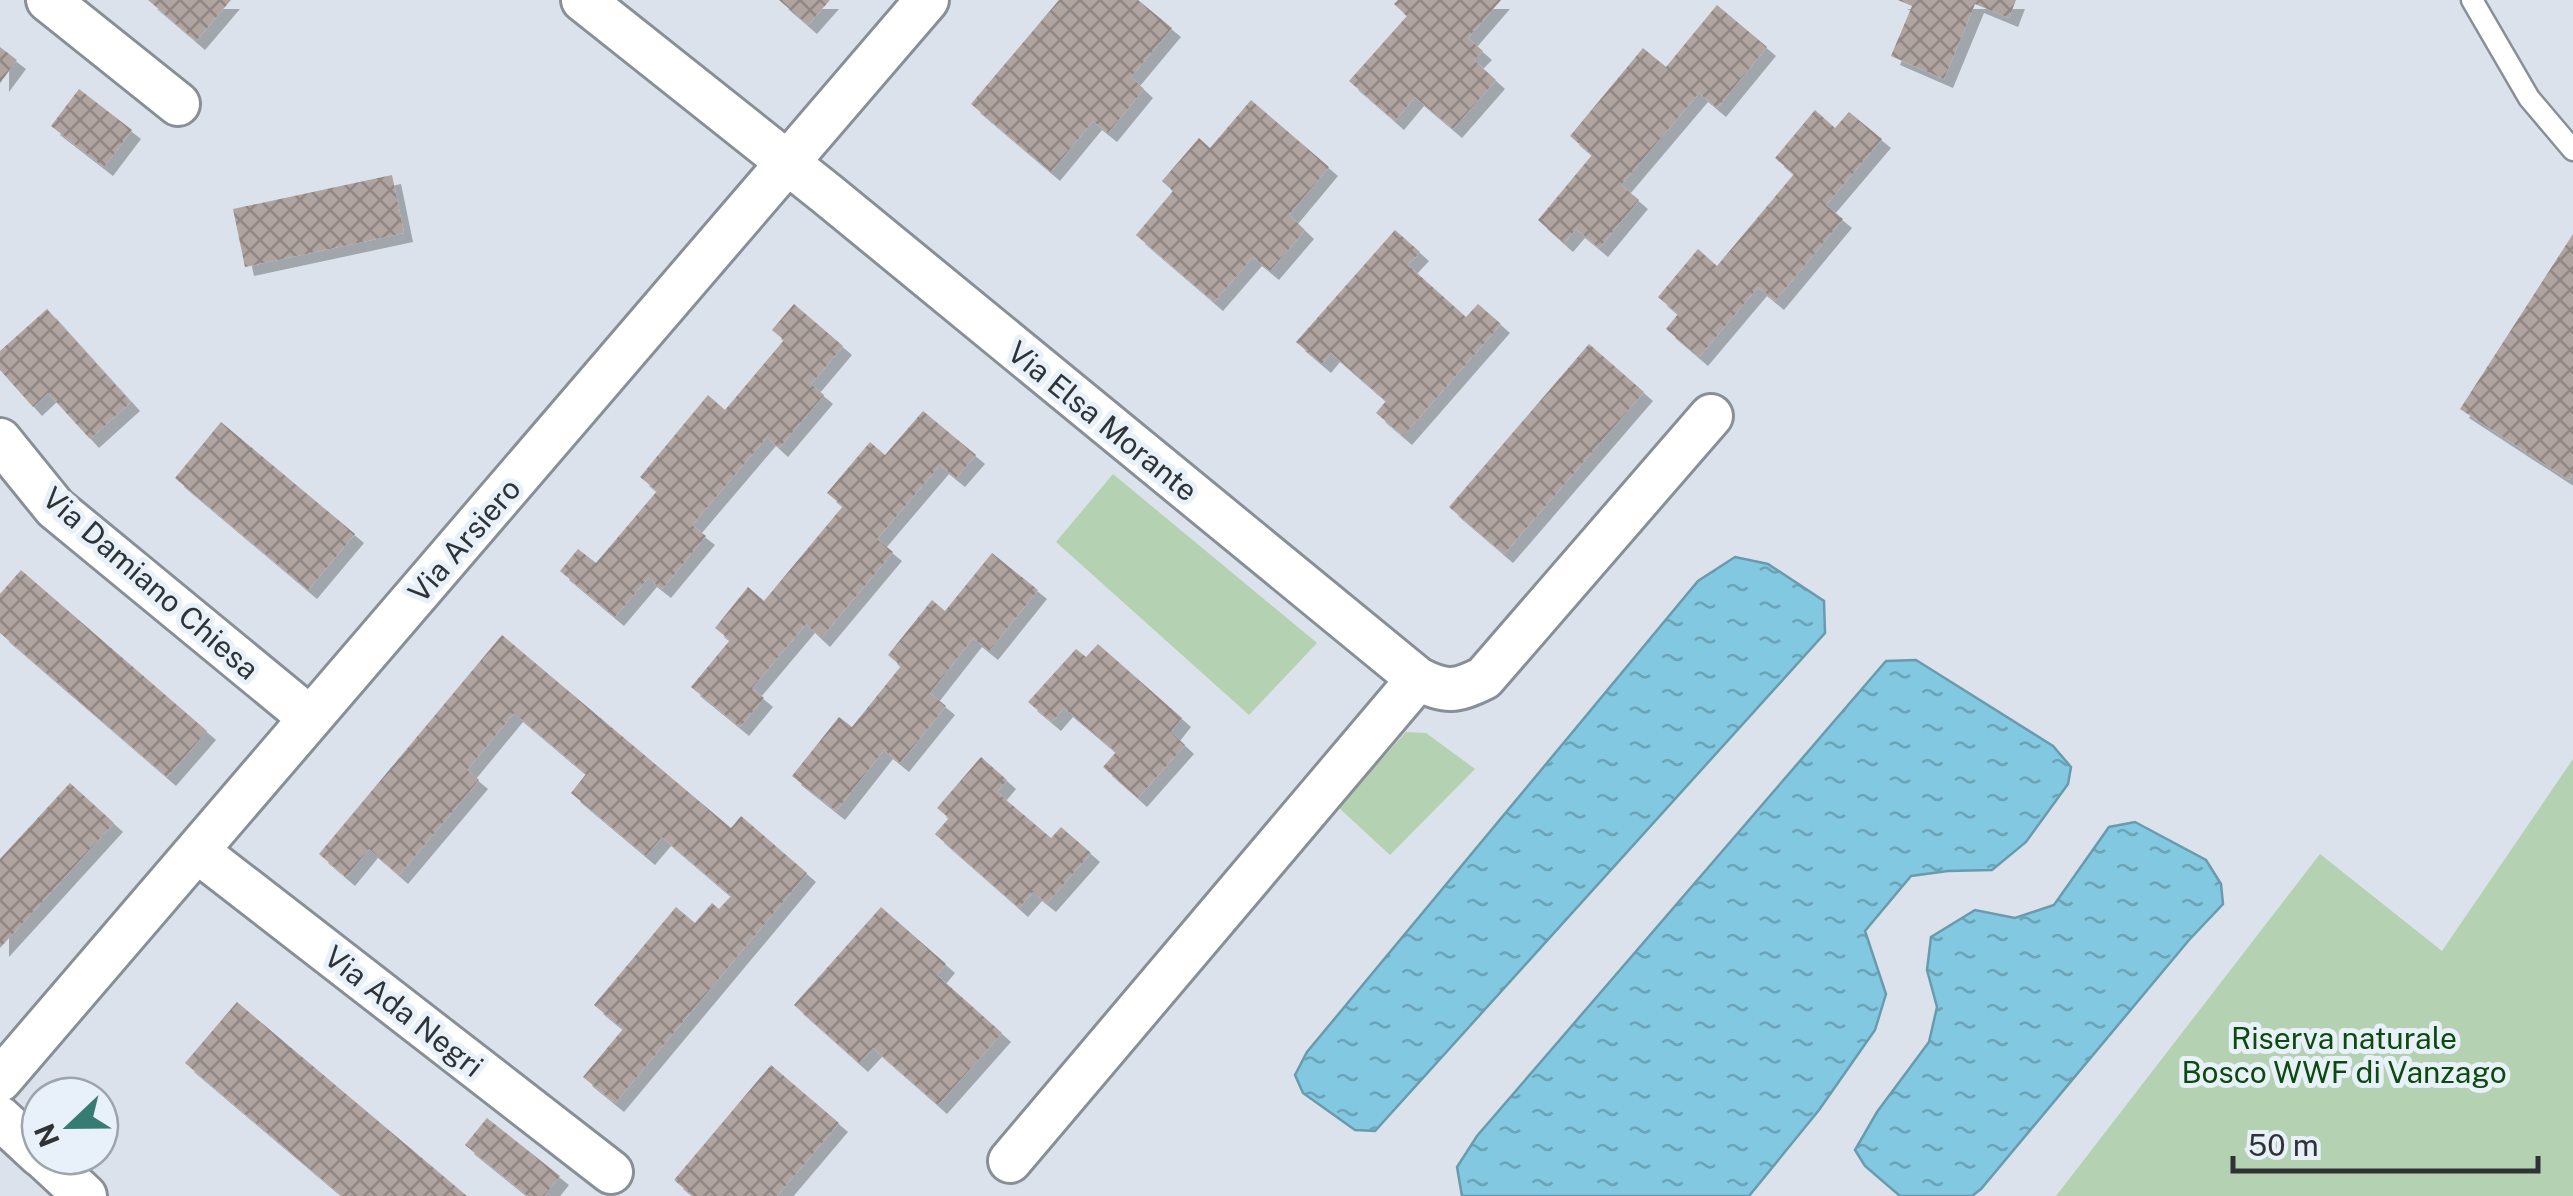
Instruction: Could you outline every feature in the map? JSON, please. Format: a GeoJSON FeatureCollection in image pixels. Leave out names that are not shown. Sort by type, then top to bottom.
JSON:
{"type":"FeatureCollection","features":[{"type":"Feature","properties":{"kind":"street"},"geometry":{"type":"LineString","coordinates":[[48,0],[178,104]]}},
{"type":"Feature","properties":{"kind":"street","name":"Via Elsa Morante"},"geometry":{"type":"LineString","coordinates":[[583,0],[789,163],[1418,679],[1440,690],[1462,690],[1484,678],[1711,416]]}},
{"type":"Feature","properties":{"kind":"street","name":"Via Arsiero"},"geometry":{"type":"LineString","coordinates":[[0,1080],[927,0]]}},
{"type":"Feature","properties":{"kind":"street","name":"Via Damiano Chiesa"},"geometry":{"type":"LineString","coordinates":[[0,440],[54,508],[310,718]]}},
{"type":"Feature","properties":{"kind":"street"},"geometry":{"type":"LineString","coordinates":[[1010,1161],[1418,679]]}},
{"type":"Feature","properties":{"kind":"street","name":"Via Ada Negri"},"geometry":{"type":"LineString","coordinates":[[197,851],[611,1172]]}},
{"type":"Feature","properties":{"kind":"street"},"geometry":{"type":"LineString","coordinates":[[0,1118],[20,1136]]}},
{"type":"Feature","properties":{"kind":"street"},"geometry":{"type":"LineString","coordinates":[[64,1176],[85,1196]]}},
{"type":"Feature","properties":{"kind":"lane"},"geometry":{"type":"LineString","coordinates":[[2472,0],[2529,98],[2573,150]]}},
{"type":"Feature","properties":{"kind":"green space"},"geometry":{"type":"Polygon","coordinates":[[[1113,474],[1317,643],[1249,715],[1056,542],[1113,474]]]}},
{"type":"Feature","properties":{"kind":"green space"},"geometry":{"type":"Polygon","coordinates":[[[1406,732],[1426,733],[1475,769],[1390,855],[1338,807],[1406,732]]]}},
{"type":"Feature","properties":{"kind":"green space","name":"Riserva naturale Bosco WWF di Vanzago"},"geometry":{"type":"Polygon","coordinates":[[[2573,759],[2573,1196],[2056,1196],[2320,854],[2442,951],[2573,759]]]}},
{"type":"Feature","properties":{"kind":"water"},"geometry":{"type":"Polygon","coordinates":[[[1735,557],[1768,564],[1824,601],[1825,633],[1375,1131],[1355,1130],[1303,1093],[1295,1075],[1307,1052],[1698,581],[1735,557]]]}},
{"type":"Feature","properties":{"kind":"water"},"geometry":{"type":"Polygon","coordinates":[[[1916,660],[2053,746],[2071,767],[2068,784],[2026,842],[1992,870],[1911,876],[1865,931],[1886,994],[1875,1030],[1819,1110],[1749,1196],[1462,1196],[1457,1167],[1477,1136],[1886,661],[1916,660]]]}},
{"type":"Feature","properties":{"kind":"water"},"geometry":{"type":"Polygon","coordinates":[[[2135,822],[2206,860],[2221,884],[2223,904],[1981,1189],[1972,1196],[1900,1196],[1865,1166],[1855,1150],[1877,1112],[1929,1042],[1937,1007],[1927,970],[1931,937],[1975,910],[2015,918],[2054,905],[2109,827],[2135,822]]]}},
{"type":"Feature","properties":{"kind":"building"},"geometry":{"type":"Polygon","coordinates":[[[148,0],[231,0],[196,41],[148,0]]]}},
{"type":"Feature","properties":{"kind":"building"},"geometry":{"type":"Polygon","coordinates":[[[779,0],[830,0],[808,25],[779,0]]]}},
{"type":"Feature","properties":{"kind":"building"},"geometry":{"type":"Polygon","coordinates":[[[1059,0],[1138,0],[1172,28],[1131,77],[1144,89],[1108,133],[1093,121],[1051,172],[971,104],[1059,0]]]}},
{"type":"Feature","properties":{"kind":"building"},"geometry":{"type":"Polygon","coordinates":[[[1398,0],[1501,0],[1468,38],[1483,51],[1474,60],[1496,80],[1453,129],[1415,97],[1395,121],[1349,81],[1407,16],[1394,4],[1398,0]]]}},
{"type":"Feature","properties":{"kind":"building"},"geometry":{"type":"Polygon","coordinates":[[[1898,0],[2016,0],[2009,18],[1975,4],[1944,79],[1891,56],[1912,6],[1898,0]]]}},
{"type":"Feature","properties":{"kind":"building"},"geometry":{"type":"Polygon","coordinates":[[[1717,5],[1767,47],[1717,108],[1699,93],[1621,185],[1639,200],[1599,248],[1576,229],[1564,243],[1538,220],[1592,155],[1570,136],[1643,48],[1666,67],[1717,5]]]}},
{"type":"Feature","properties":{"kind":"building"},"geometry":{"type":"Polygon","coordinates":[[[0,47],[17,60],[0,83],[0,47]]]}},
{"type":"Feature","properties":{"kind":"building"},"geometry":{"type":"Polygon","coordinates":[[[79,89],[132,130],[104,167],[51,126],[79,89]]]}},
{"type":"Feature","properties":{"kind":"building"},"geometry":{"type":"Polygon","coordinates":[[[1251,100],[1329,167],[1289,215],[1305,230],[1270,271],[1253,257],[1214,302],[1136,235],[1173,191],[1162,181],[1199,138],[1210,148],[1251,100]]]}},
{"type":"Feature","properties":{"kind":"building"},"geometry":{"type":"Polygon","coordinates":[[[1815,110],[1835,128],[1849,112],[1882,139],[1826,205],[1843,219],[1775,301],[1758,287],[1699,357],[1666,329],[1678,314],[1658,297],[1698,249],[1717,266],[1794,174],[1775,158],[1815,110]]]}},
{"type":"Feature","properties":{"kind":"building"},"geometry":{"type":"Polygon","coordinates":[[[392,175],[404,233],[245,267],[233,209],[392,175]]]}},
{"type":"Feature","properties":{"kind":"building"},"geometry":{"type":"Polygon","coordinates":[[[1395,230],[1420,252],[1408,265],[1466,317],[1478,304],[1501,324],[1403,436],[1376,413],[1386,401],[1331,353],[1322,364],[1296,342],[1395,230]]]}},
{"type":"Feature","properties":{"kind":"building"},"geometry":{"type":"Polygon","coordinates":[[[2573,234],[2573,473],[2569,480],[2460,409],[2573,234]]]}},
{"type":"Feature","properties":{"kind":"building"},"geometry":{"type":"Polygon","coordinates":[[[794,304],[843,346],[811,384],[824,395],[779,448],[767,437],[692,525],[706,536],[662,589],[648,578],[615,617],[560,571],[578,549],[596,563],[657,491],[640,477],[708,395],[725,410],[784,340],[772,330],[794,304]]]}},
{"type":"Feature","properties":{"kind":"building"},"geometry":{"type":"Polygon","coordinates":[[[47,309],[131,402],[90,439],[48,393],[33,407],[0,370],[0,351],[47,309]]]}},
{"type":"Feature","properties":{"kind":"building"},"geometry":{"type":"Polygon","coordinates":[[[1589,344],[1644,392],[1504,554],[1449,507],[1589,344]]]}},
{"type":"Feature","properties":{"kind":"building"},"geometry":{"type":"Polygon","coordinates":[[[923,411],[976,455],[956,478],[940,465],[877,539],[893,552],[821,638],[806,624],[752,688],[764,698],[740,727],[691,687],[730,640],[715,628],[748,587],[764,601],[843,506],[827,493],[870,442],[885,455],[923,411]]]}},
{"type":"Feature","properties":{"kind":"building"},"geometry":{"type":"Polygon","coordinates":[[[221,422],[355,534],[308,590],[175,478],[221,422]]]}},
{"type":"Feature","properties":{"kind":"building"},"geometry":{"type":"Polygon","coordinates":[[[992,553],[1038,590],[989,651],[973,638],[930,693],[946,706],[900,763],[884,750],[836,811],[792,776],[839,717],[852,727],[901,666],[888,655],[932,600],[945,611],[992,553]]]}},
{"type":"Feature","properties":{"kind":"building"},"geometry":{"type":"Polygon","coordinates":[[[21,570],[207,731],[167,777],[0,633],[0,594],[21,570]]]}},
{"type":"Feature","properties":{"kind":"building"},"geometry":{"type":"Polygon","coordinates":[[[502,635],[731,828],[741,816],[807,873],[615,1103],[583,1077],[623,1029],[594,1005],[676,907],[695,923],[712,903],[719,909],[731,896],[662,837],[646,856],[571,793],[586,774],[514,713],[467,770],[479,780],[399,875],[369,849],[346,877],[319,854],[502,635]]]}},
{"type":"Feature","properties":{"kind":"building"},"geometry":{"type":"Polygon","coordinates":[[[1098,644],[1182,718],[1171,732],[1185,745],[1138,798],[1103,767],[1116,752],[1064,708],[1052,722],[1028,702],[1076,649],[1086,657],[1098,644]]]}},
{"type":"Feature","properties":{"kind":"building"},"geometry":{"type":"Polygon","coordinates":[[[981,757],[1007,780],[997,792],[1051,838],[1061,827],[1091,853],[1047,903],[1033,892],[1019,908],[935,834],[949,818],[937,808],[981,757]]]}},
{"type":"Feature","properties":{"kind":"building"},"geometry":{"type":"Polygon","coordinates":[[[70,783],[114,823],[0,948],[0,859],[70,783]]]}},
{"type":"Feature","properties":{"kind":"building"},"geometry":{"type":"Polygon","coordinates":[[[881,907],[946,964],[937,975],[1002,1033],[938,1105],[873,1048],[859,1063],[794,1005],[881,907]]]}},
{"type":"Feature","properties":{"kind":"building"},"geometry":{"type":"Polygon","coordinates":[[[237,1002],[467,1196],[342,1196],[185,1063],[237,1002]]]}},
{"type":"Feature","properties":{"kind":"building"},"geometry":{"type":"Polygon","coordinates":[[[771,1065],[839,1123],[777,1196],[693,1196],[674,1180],[771,1065]]]}},
{"type":"Feature","properties":{"kind":"building"},"geometry":{"type":"Polygon","coordinates":[[[487,1118],[560,1176],[544,1196],[528,1196],[465,1145],[487,1118]]]}}]}
